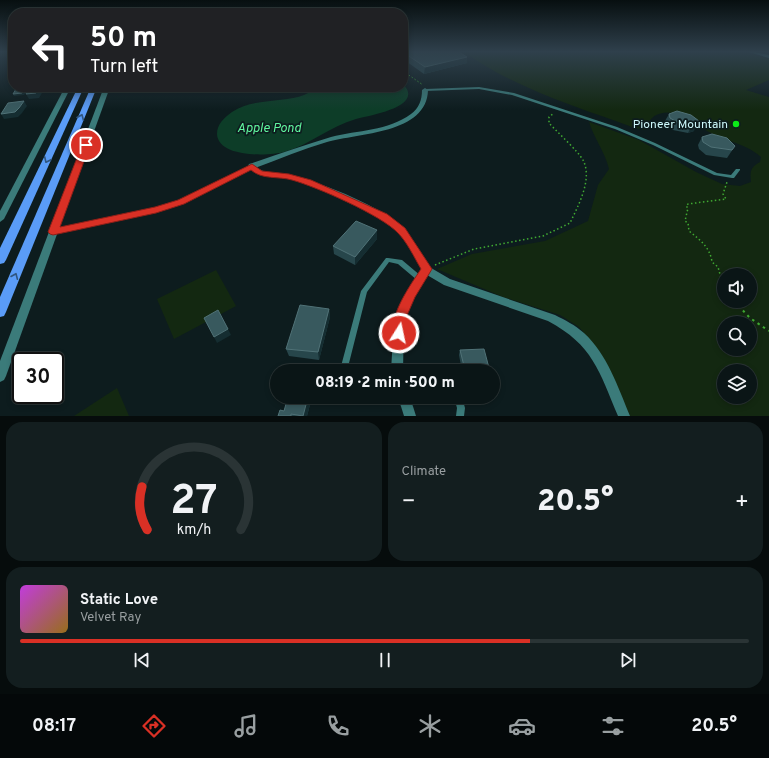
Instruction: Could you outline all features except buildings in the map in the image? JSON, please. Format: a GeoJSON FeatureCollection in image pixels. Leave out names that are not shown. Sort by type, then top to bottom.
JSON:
{"type":"FeatureCollection","features":[{"type":"Feature","properties":{"kind":"main road"},"geometry":{"type":"LineString","coordinates":[[0,260],[79,92]]}},
{"type":"Feature","properties":{"kind":"main road"},"geometry":{"type":"LineString","coordinates":[[0,312],[92,92]]}},
{"type":"Feature","properties":{"kind":"street"},"geometry":{"type":"LineString","coordinates":[[252,166],[316,144],[396,124],[412,116],[419,109],[425,100],[425,90]]}},
{"type":"Feature","properties":{"kind":"street"},"geometry":{"type":"LineString","coordinates":[[0,219],[65,92]]}},
{"type":"Feature","properties":{"kind":"street"},"geometry":{"type":"LineString","coordinates":[[0,376],[105,92]]}},
{"type":"Feature","properties":{"kind":"street"},"geometry":{"type":"LineString","coordinates":[[397,364],[400,320],[419,278],[426,269],[447,282],[551,318],[565,324],[578,333],[602,364],[624,416]]}},
{"type":"Feature","properties":{"kind":"street"},"geometry":{"type":"LineString","coordinates":[[406,404],[410,416]]}},
{"type":"Feature","properties":{"kind":"lane"},"geometry":{"type":"LineString","coordinates":[[425,90],[495,90],[558,109],[634,135],[722,176],[732,177],[738,170]]}},
{"type":"Feature","properties":{"kind":"lane"},"geometry":{"type":"LineString","coordinates":[[53,232],[156,210],[175,204],[252,166],[259,173],[289,177],[308,182],[384,217],[402,231],[426,269]]}},
{"type":"Feature","properties":{"kind":"lane"},"geometry":{"type":"LineString","coordinates":[[346,364],[364,291],[388,260],[400,262],[419,278]]}},
{"type":"Feature","properties":{"kind":"lane"},"geometry":{"type":"LineString","coordinates":[[460,404],[460,416]]}},
{"type":"Feature","properties":{"kind":"path"},"geometry":{"type":"LineString","coordinates":[[408,74],[425,86],[425,90]]}},
{"type":"Feature","properties":{"kind":"path"},"geometry":{"type":"LineString","coordinates":[[426,269],[474,249],[544,236],[570,223],[581,198],[586,176],[583,160],[549,123],[549,117],[558,109]]}},
{"type":"Feature","properties":{"kind":"path"},"geometry":{"type":"LineString","coordinates":[[718,268],[712,262],[711,254],[706,246],[689,231],[688,223],[685,220],[688,208],[686,206],[688,204],[726,199],[724,194],[727,183],[722,176]]}},
{"type":"Feature","properties":{"kind":"path"},"geometry":{"type":"LineString","coordinates":[[741,308],[750,318],[769,331]]}},
{"type":"Feature","properties":{"kind":"shaded area"},"geometry":{"type":"Polygon","coordinates":[[[495,71],[769,71],[769,80],[746,90],[769,97],[769,416],[630,416],[600,352],[579,327],[560,315],[503,297],[437,269],[472,254],[545,241],[588,221],[598,185],[609,169],[589,122],[639,140],[696,172],[722,184],[740,186],[751,182],[751,170],[760,162],[761,157],[754,152],[704,129],[715,127],[697,119],[676,113],[666,112],[657,114],[650,120],[645,130],[635,128],[546,96],[495,71]]]}},
{"type":"Feature","properties":{"kind":"shaded area"},"geometry":{"type":"Polygon","coordinates":[[[216,270],[236,306],[174,339],[157,299],[216,270]]]}},
{"type":"Feature","properties":{"kind":"shaded area"},"geometry":{"type":"Polygon","coordinates":[[[117,388],[129,416],[74,416],[117,388]]]}},
{"type":"Feature","properties":{"kind":"water","name":"Apple Pond"},"geometry":{"type":"Polygon","coordinates":[[[311,92],[408,92],[407,99],[392,109],[347,122],[303,145],[284,152],[245,154],[226,148],[220,142],[217,130],[220,124],[226,117],[238,108],[258,102],[287,99],[305,95],[311,92]]]}},
{"type":"Feature","properties":{"kind":"place","name":"Pioneer Mountain"},"geometry":{"type":"Point","coordinates":[736,124]}},
{"type":"Feature","properties":{"kind":"route"},"geometry":{"type":"LineString","coordinates":[[86,145],[53,232],[156,210],[181,202],[252,166],[259,173],[289,177],[308,182],[355,202],[384,217],[402,231],[426,269],[419,278],[410,296],[400,320],[399,333]]}}]}
